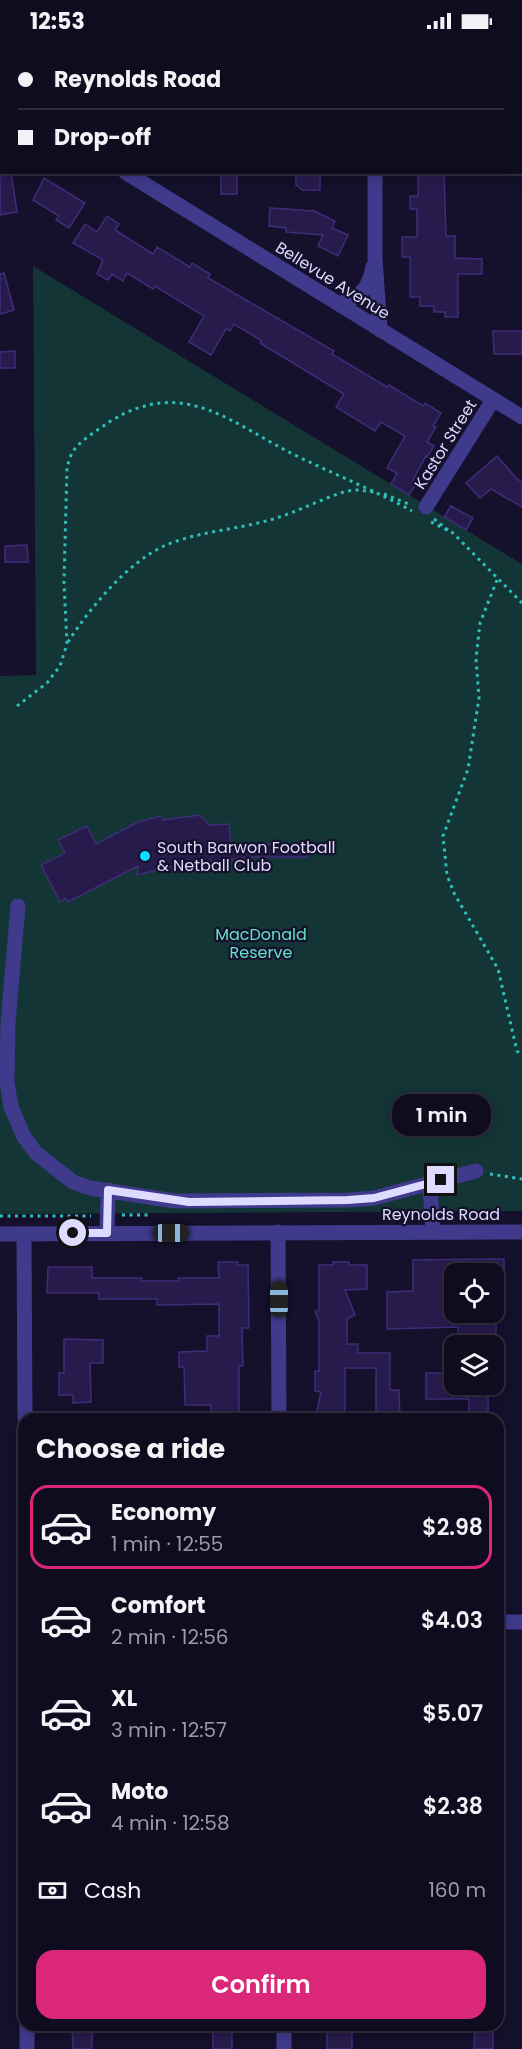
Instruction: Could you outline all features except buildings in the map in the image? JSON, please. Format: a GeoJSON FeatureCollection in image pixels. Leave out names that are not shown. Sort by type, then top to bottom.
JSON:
{"type":"FeatureCollection","features":[{"type":"Feature","properties":{"kind":"street"},"geometry":{"type":"LineString","coordinates":[[375,174],[375,258],[381,330]]}},
{"type":"Feature","properties":{"kind":"street","name":"Bellevue Avenue"},"geometry":{"type":"LineString","coordinates":[[132,175],[522,417]]}},
{"type":"Feature","properties":{"kind":"street"},"geometry":{"type":"LineString","coordinates":[[339,304],[358,297],[370,283],[375,258]]}},
{"type":"Feature","properties":{"kind":"street","name":"Kastor Street"},"geometry":{"type":"LineString","coordinates":[[423,513],[493,400]]}},
{"type":"Feature","properties":{"kind":"street"},"geometry":{"type":"LineString","coordinates":[[18,906],[8,1023],[8,1082],[11,1107],[24,1137],[36,1153],[73,1182],[90,1188],[189,1202],[348,1200],[374,1198],[476,1171]]}},
{"type":"Feature","properties":{"kind":"street"},"geometry":{"type":"LineString","coordinates":[[430,1184],[432,1232]]}},
{"type":"Feature","properties":{"kind":"street"},"geometry":{"type":"LineString","coordinates":[[107,1233],[108,1190]]}},
{"type":"Feature","properties":{"kind":"street"},"geometry":{"type":"LineString","coordinates":[[278,1232],[279,1413]]}},
{"type":"Feature","properties":{"kind":"street","name":"Reynolds Road"},"geometry":{"type":"LineString","coordinates":[[0,1234],[522,1232]]}},
{"type":"Feature","properties":{"kind":"street"},"geometry":{"type":"LineString","coordinates":[[24,1234],[25,1413]]}},
{"type":"Feature","properties":{"kind":"street"},"geometry":{"type":"LineString","coordinates":[[504,1622],[522,1622]]}},
{"type":"Feature","properties":{"kind":"street"},"geometry":{"type":"LineString","coordinates":[[27,2031],[27,2049]]}},
{"type":"Feature","properties":{"kind":"street"},"geometry":{"type":"LineString","coordinates":[[284,2031],[284,2049]]}},
{"type":"Feature","properties":{"kind":"path"},"geometry":{"type":"LineString","coordinates":[[67,644],[64,582],[67,467],[74,450],[95,432],[120,416],[144,405],[168,401],[189,403],[218,414],[300,458],[423,513],[453,533],[522,603]]}},
{"type":"Feature","properties":{"kind":"path"},"geometry":{"type":"LineString","coordinates":[[17,706],[47,682],[60,666],[67,644],[77,628],[110,589],[146,556],[163,546],[199,535],[268,520],[347,491],[378,493]]}},
{"type":"Feature","properties":{"kind":"path"},"geometry":{"type":"LineString","coordinates":[[423,513],[453,533]]}},
{"type":"Feature","properties":{"kind":"path"},"geometry":{"type":"LineString","coordinates":[[497,580],[480,623],[476,659],[479,698],[468,769],[443,836],[447,875],[454,893],[498,969],[517,1051],[522,1056]]}},
{"type":"Feature","properties":{"kind":"path"},"geometry":{"type":"LineString","coordinates":[[476,1171],[522,1179]]}},
{"type":"Feature","properties":{"kind":"path"},"geometry":{"type":"LineString","coordinates":[[0,1216],[108,1215]]}},
{"type":"Feature","properties":{"kind":"green space","name":"MacDonald Reserve"},"geometry":{"type":"Polygon","coordinates":[[[33,266],[522,564],[522,1211],[0,1214],[0,676],[36,675],[33,266]]]}},
{"type":"Feature","properties":{"kind":"place","name":"South Barwon Football & Netball Club"},"geometry":{"type":"Point","coordinates":[145,856]}},
{"type":"Feature","properties":{"kind":"route"},"geometry":{"type":"LineString","coordinates":[[73,1233],[107,1233],[108,1190],[189,1202],[348,1200],[374,1198],[441,1180]]}}]}
